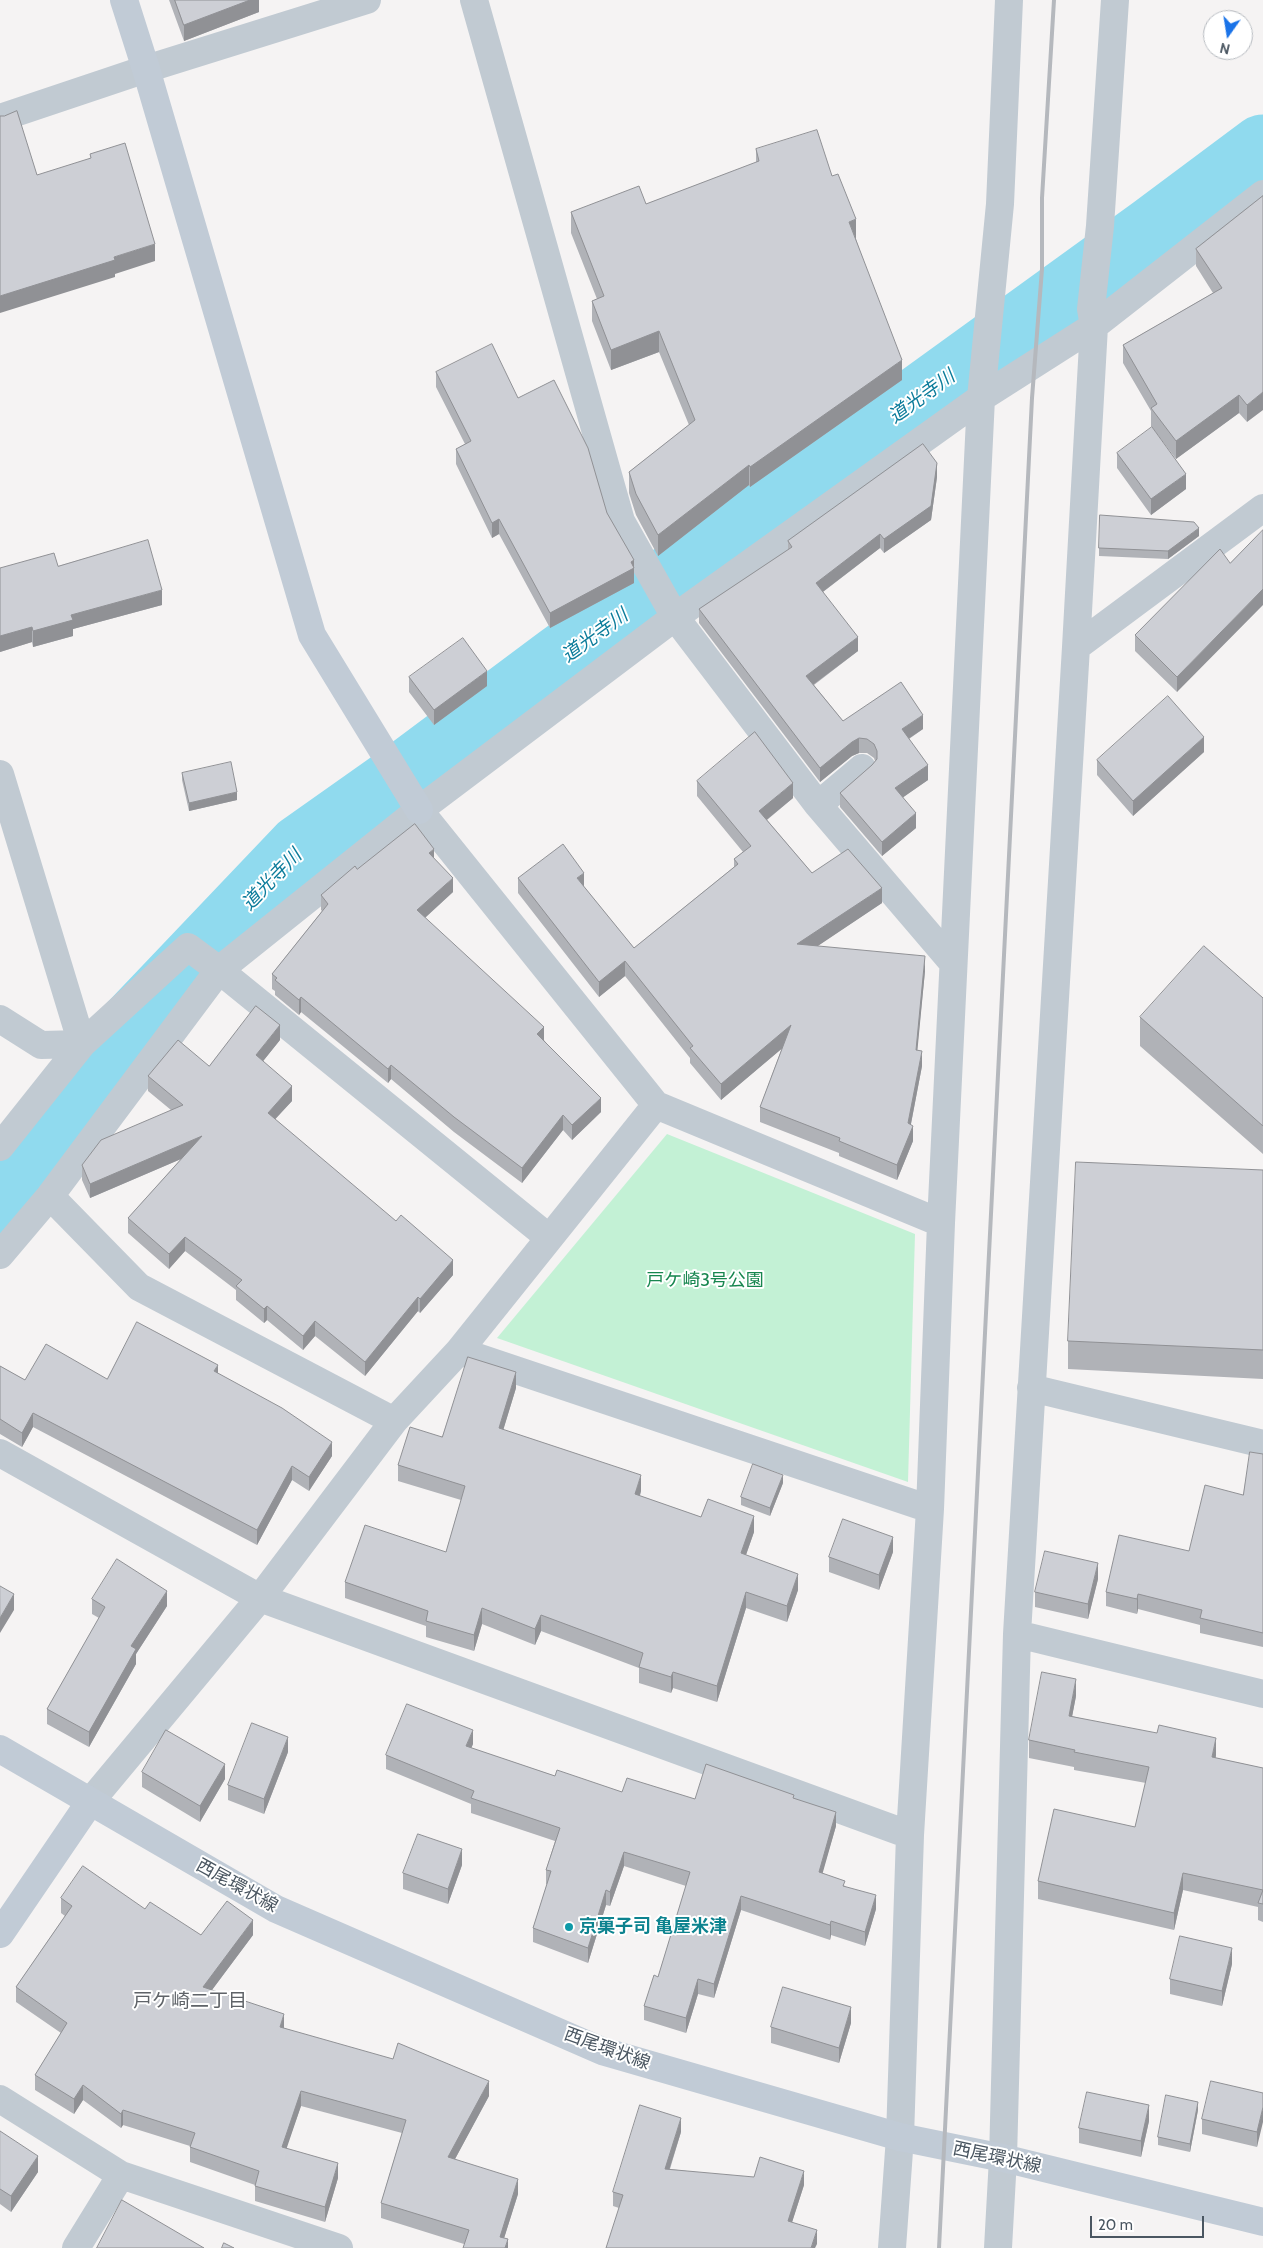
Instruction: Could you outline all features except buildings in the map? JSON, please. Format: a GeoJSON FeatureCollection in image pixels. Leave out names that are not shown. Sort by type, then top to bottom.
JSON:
{"type":"FeatureCollection","features":[{"type":"Feature","properties":{"kind":"main road"},"geometry":{"type":"LineString","coordinates":[[124,0],[146,69],[312,636],[418,809]]}},
{"type":"Feature","properties":{"kind":"main road","name":"西尾環状線"},"geometry":{"type":"LineString","coordinates":[[0,1749],[276,1909],[602,2051],[900,2137],[1003,2158],[1263,2222]]}},
{"type":"Feature","properties":{"kind":"main road"},"geometry":{"type":"LineString","coordinates":[[0,1934],[90,1802]]}},
{"type":"Feature","properties":{"kind":"street"},"geometry":{"type":"LineString","coordinates":[[0,118],[146,69],[367,0]]}},
{"type":"Feature","properties":{"kind":"street"},"geometry":{"type":"LineString","coordinates":[[474,0],[622,521],[675,615],[818,805],[953,963]]}},
{"type":"Feature","properties":{"kind":"street"},"geometry":{"type":"LineString","coordinates":[[892,2248],[900,2137],[910,1835],[930,1509],[941,1223],[981,396],[1000,204],[1008,0]]}},
{"type":"Feature","properties":{"kind":"street"},"geometry":{"type":"LineString","coordinates":[[998,2248],[1003,2158],[1017,1634],[1076,647],[1092,318],[1115,0]]}},
{"type":"Feature","properties":{"kind":"street"},"geometry":{"type":"LineString","coordinates":[[0,1256],[50,1196],[218,969],[418,809],[675,615],[1263,194]]}},
{"type":"Feature","properties":{"kind":"street"},"geometry":{"type":"LineString","coordinates":[[1076,647],[1263,508]]}},
{"type":"Feature","properties":{"kind":"street"},"geometry":{"type":"LineString","coordinates":[[818,805],[862,768]]}},
{"type":"Feature","properties":{"kind":"street"},"geometry":{"type":"LineString","coordinates":[[0,774],[82,1044]]}},
{"type":"Feature","properties":{"kind":"street"},"geometry":{"type":"LineString","coordinates":[[418,809],[656,1106],[941,1223]]}},
{"type":"Feature","properties":{"kind":"street"},"geometry":{"type":"LineString","coordinates":[[0,1148],[82,1044],[188,947],[218,969],[548,1237]]}},
{"type":"Feature","properties":{"kind":"street"},"geometry":{"type":"LineString","coordinates":[[0,1019],[41,1045],[82,1044]]}},
{"type":"Feature","properties":{"kind":"street"},"geometry":{"type":"LineString","coordinates":[[90,1802],[260,1598],[394,1421],[459,1351],[548,1237],[656,1106]]}},
{"type":"Feature","properties":{"kind":"street"},"geometry":{"type":"LineString","coordinates":[[50,1196],[139,1287],[394,1421]]}},
{"type":"Feature","properties":{"kind":"street"},"geometry":{"type":"LineString","coordinates":[[459,1351],[930,1509]]}},
{"type":"Feature","properties":{"kind":"street"},"geometry":{"type":"LineString","coordinates":[[1031,1388],[1263,1444]]}},
{"type":"Feature","properties":{"kind":"street"},"geometry":{"type":"LineString","coordinates":[[0,1453],[260,1598],[910,1835]]}},
{"type":"Feature","properties":{"kind":"street"},"geometry":{"type":"LineString","coordinates":[[1017,1634],[1263,1694]]}},
{"type":"Feature","properties":{"kind":"street"},"geometry":{"type":"LineString","coordinates":[[0,2100],[121,2175],[339,2248]]}},
{"type":"Feature","properties":{"kind":"street"},"geometry":{"type":"LineString","coordinates":[[76,2248],[121,2175]]}},
{"type":"Feature","properties":{"kind":"green space","name":"戸ケ崎3号公園"},"geometry":{"type":"Polygon","coordinates":[[[667,1134],[915,1234],[908,1482],[497,1338],[667,1134]]]}},
{"type":"Feature","properties":{"kind":"waterway","name":"道光寺川"},"geometry":{"type":"LineString","coordinates":[[0,1201],[103,1057],[301,849],[410,772],[560,660],[1153,231],[1263,149]]}},
{"type":"Feature","properties":{"kind":"railway"},"geometry":{"type":"LineString","coordinates":[[939,2248],[1032,398],[1042,269],[1042,198],[1054,0]]}},
{"type":"Feature","properties":{"kind":"place","name":"京菓子司 亀屋米津"},"geometry":{"type":"Point","coordinates":[569,1927]}},
{"type":"Feature","properties":{"kind":"district","name":"戸ケ崎二丁目"},"geometry":{"type":"Point","coordinates":[190,2001]}}]}
